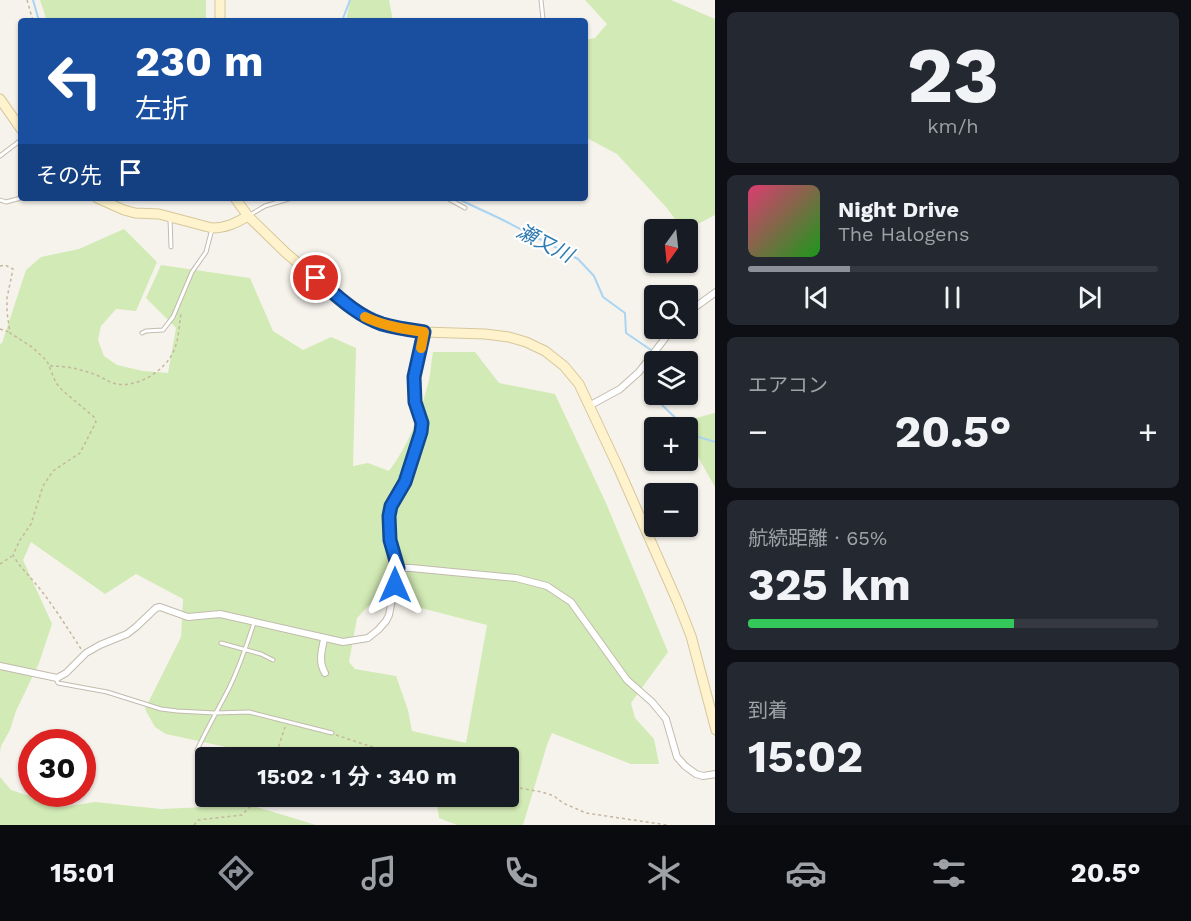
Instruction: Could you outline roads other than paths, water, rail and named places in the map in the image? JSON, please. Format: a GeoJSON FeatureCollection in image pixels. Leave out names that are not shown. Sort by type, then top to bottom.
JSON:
{"type":"FeatureCollection","features":[{"type":"Feature","properties":{"kind":"street"},"geometry":{"type":"LineString","coordinates":[[220,0],[220,18]]}},
{"type":"Feature","properties":{"kind":"street"},"geometry":{"type":"LineString","coordinates":[[0,99],[18,125]]}},
{"type":"Feature","properties":{"kind":"street"},"geometry":{"type":"LineString","coordinates":[[104,201],[135,213],[159,214],[212,228],[232,225],[248,216]]}},
{"type":"Feature","properties":{"kind":"street"},"geometry":{"type":"LineString","coordinates":[[237,201],[248,216],[295,260],[359,313],[382,324],[403,329],[501,336],[518,340],[545,351],[564,366],[579,384],[682,614],[691,636],[715,726]]}},
{"type":"Feature","properties":{"kind":"street"},"geometry":{"type":"LineString","coordinates":[[698,305],[715,293]]}},
{"type":"Feature","properties":{"kind":"street"},"geometry":{"type":"LineString","coordinates":[[0,666],[57,678],[99,645],[127,634],[160,607],[188,617],[220,614],[343,642],[374,635],[389,615],[398,568],[390,540],[391,506],[405,482],[421,432],[422,423],[415,402],[414,377],[424,332]]}},
{"type":"Feature","properties":{"kind":"street"},"geometry":{"type":"LineString","coordinates":[[589,406],[620,389],[639,372],[664,339]]}},
{"type":"Feature","properties":{"kind":"street"},"geometry":{"type":"LineString","coordinates":[[398,568],[516,578],[547,586],[571,602],[627,680],[652,702],[666,720],[677,757],[685,766],[703,776],[715,774]]}},
{"type":"Feature","properties":{"kind":"street"},"geometry":{"type":"LineString","coordinates":[[324,639],[321,662],[325,673]]}},
{"type":"Feature","properties":{"kind":"lane"},"geometry":{"type":"LineString","coordinates":[[541,0],[542,18]]}},
{"type":"Feature","properties":{"kind":"lane"},"geometry":{"type":"LineString","coordinates":[[0,156],[18,142]]}},
{"type":"Feature","properties":{"kind":"lane"},"geometry":{"type":"LineString","coordinates":[[0,200],[6,202],[18,199]]}},
{"type":"Feature","properties":{"kind":"lane"},"geometry":{"type":"LineString","coordinates":[[248,216],[265,206],[282,201]]}},
{"type":"Feature","properties":{"kind":"lane"},"geometry":{"type":"LineString","coordinates":[[452,201],[465,208]]}},
{"type":"Feature","properties":{"kind":"lane"},"geometry":{"type":"LineString","coordinates":[[170,217],[171,247]]}},
{"type":"Feature","properties":{"kind":"lane"},"geometry":{"type":"LineString","coordinates":[[142,333],[164,330],[173,317],[192,272],[206,252],[212,228]]}},
{"type":"Feature","properties":{"kind":"lane"},"geometry":{"type":"LineString","coordinates":[[198,747],[227,693],[246,649],[254,622]]}},
{"type":"Feature","properties":{"kind":"lane"},"geometry":{"type":"LineString","coordinates":[[221,642],[273,660]]}},
{"type":"Feature","properties":{"kind":"lane"},"geometry":{"type":"LineString","coordinates":[[57,678],[58,683],[106,692],[154,707],[177,711],[249,712],[332,733]]}},
{"type":"Feature","properties":{"kind":"waterway"},"geometry":{"type":"LineString","coordinates":[[33,0],[38,18]]}},
{"type":"Feature","properties":{"kind":"waterway","name":"瀬又川"},"geometry":{"type":"LineString","coordinates":[[343,18],[350,0]]}},
{"type":"Feature","properties":{"kind":"waterway","name":"瀬又川"},"geometry":{"type":"LineString","coordinates":[[462,201],[578,259],[594,276],[603,297],[625,313],[626,333],[652,351]]}},
{"type":"Feature","properties":{"kind":"waterway","name":"瀬又川"},"geometry":{"type":"LineString","coordinates":[[662,405],[675,417]]}},
{"type":"Feature","properties":{"kind":"waterway","name":"瀬又川"},"geometry":{"type":"LineString","coordinates":[[698,437],[715,442]]}}]}
